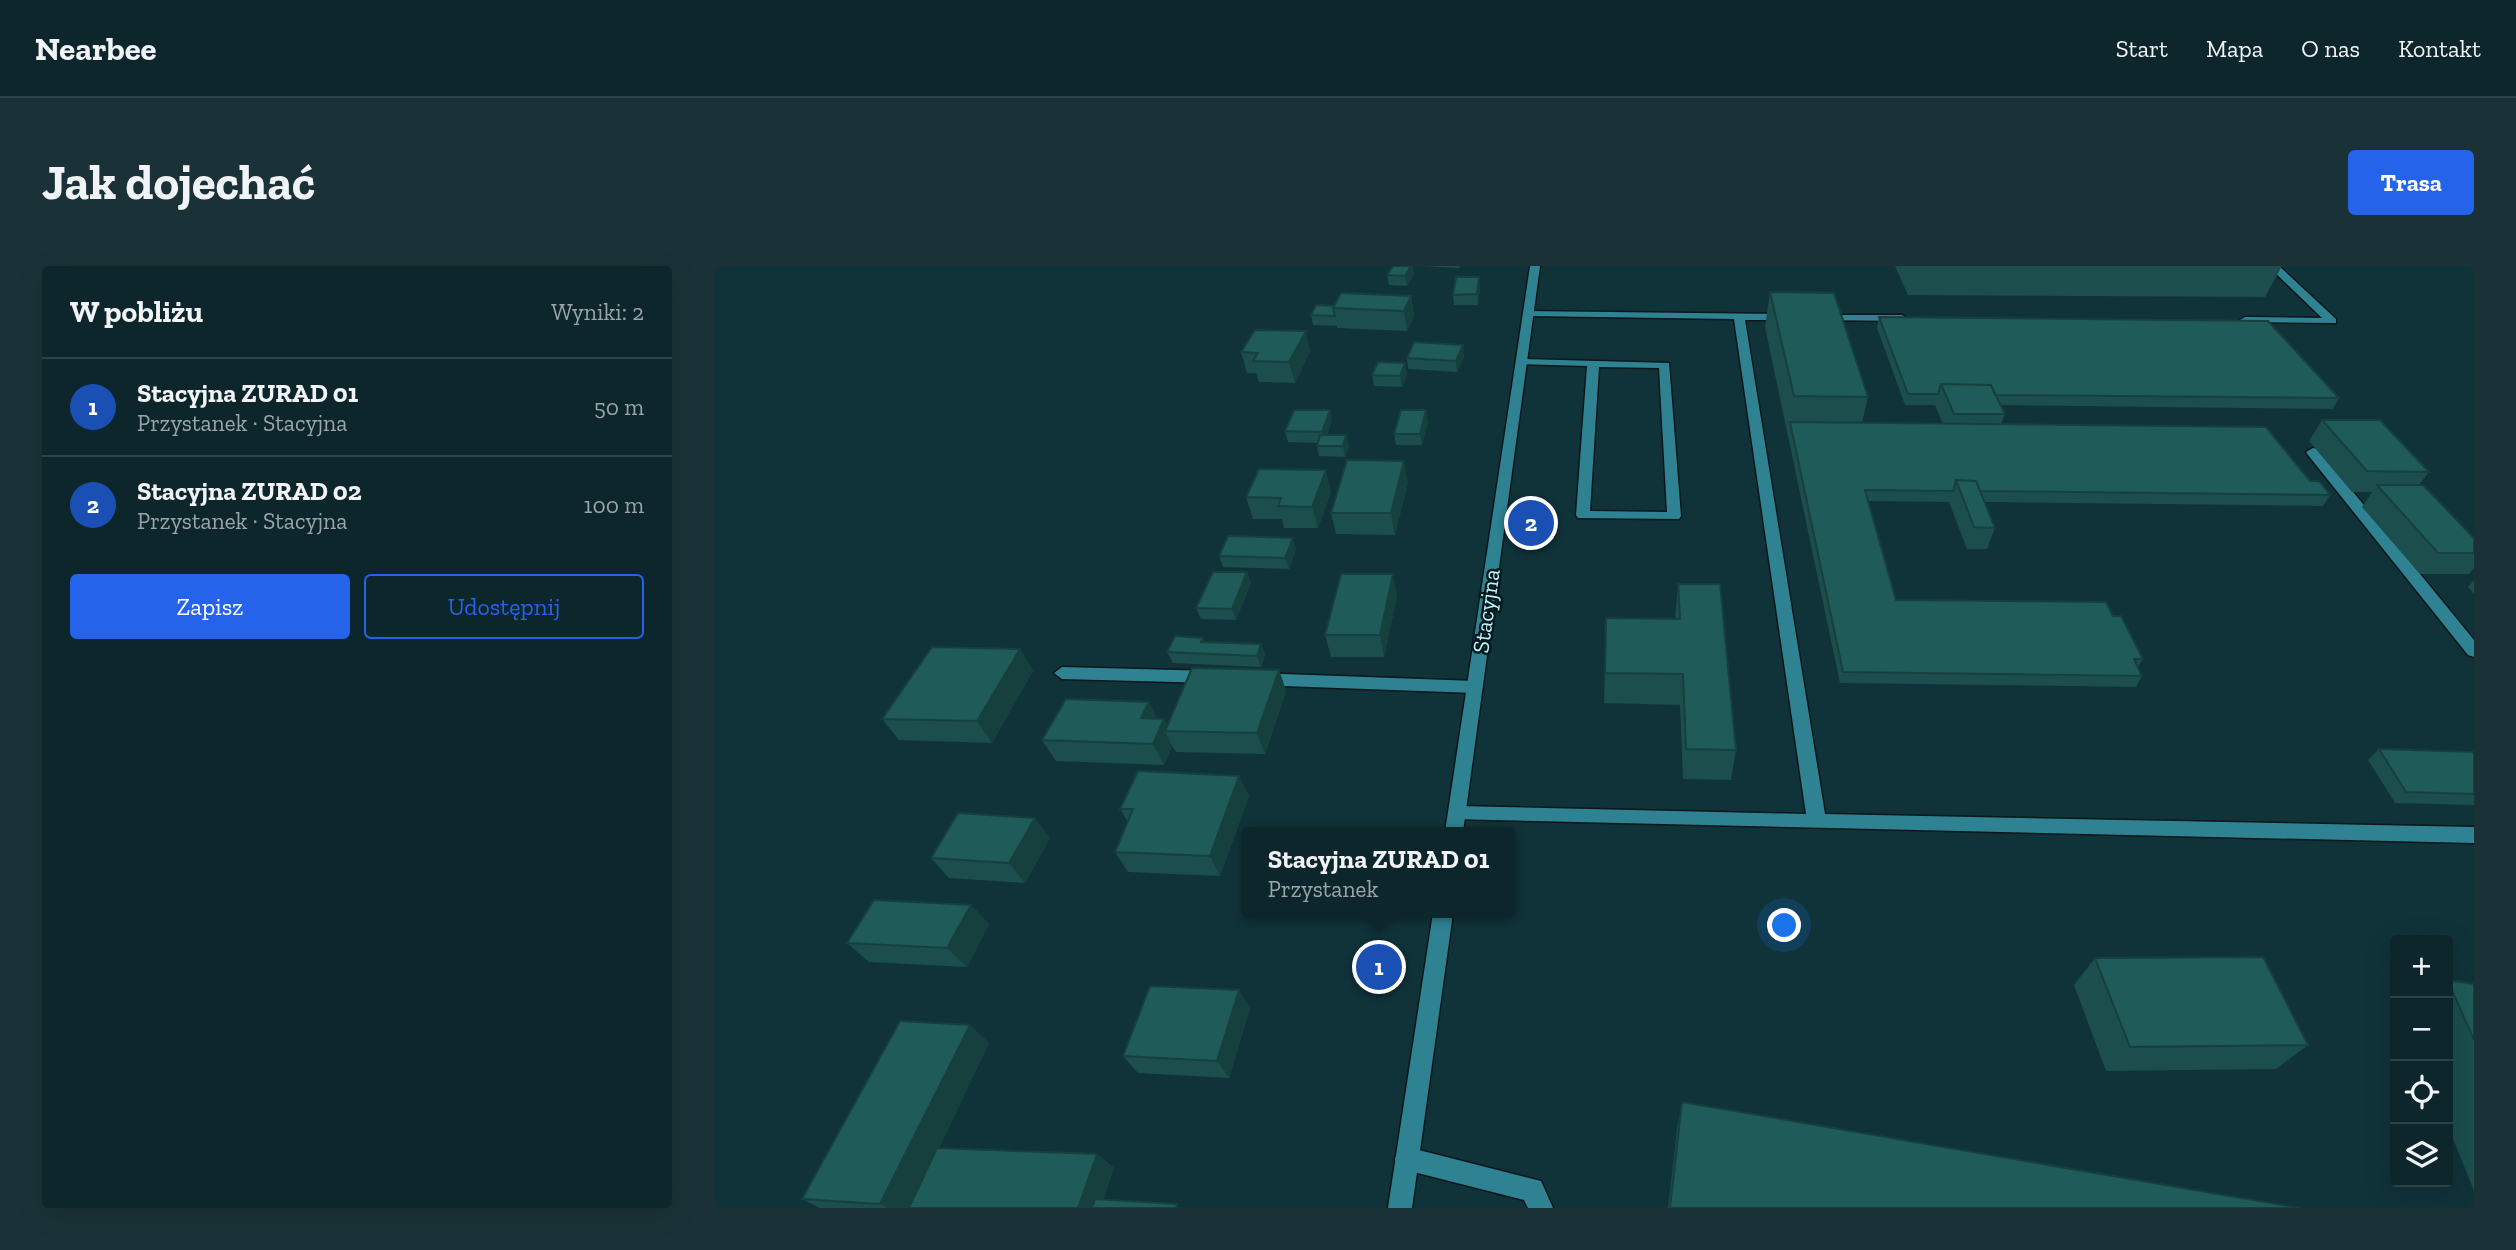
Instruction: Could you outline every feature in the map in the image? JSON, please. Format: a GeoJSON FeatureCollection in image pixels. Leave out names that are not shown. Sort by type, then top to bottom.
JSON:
{"type":"FeatureCollection","features":[{"type":"Feature","properties":{"kind":"street","name":"Stacyjna"},"geometry":{"type":"LineString","coordinates":[[1456,823],[1535,266]]}},
{"type":"Feature","properties":{"kind":"street"},"geometry":{"type":"LineString","coordinates":[[2235,320],[2332,321],[2273,266]]}},
{"type":"Feature","properties":{"kind":"street"},"geometry":{"type":"LineString","coordinates":[[1528,313],[1918,318]]}},
{"type":"Feature","properties":{"kind":"street"},"geometry":{"type":"LineString","coordinates":[[1739,316],[1817,822]]}},
{"type":"Feature","properties":{"kind":"street"},"geometry":{"type":"LineString","coordinates":[[1521,362],[1593,363],[1665,365],[1674,516],[1583,515],[1593,363]]}},
{"type":"Feature","properties":{"kind":"street"},"geometry":{"type":"LineString","coordinates":[[2312,452],[2474,651]]}},
{"type":"Feature","properties":{"kind":"street"},"geometry":{"type":"LineString","coordinates":[[1062,673],[1475,687]]}},
{"type":"Feature","properties":{"kind":"street"},"geometry":{"type":"LineString","coordinates":[[1456,823],[1817,822],[2474,835]]}},
{"type":"Feature","properties":{"kind":"street"},"geometry":{"type":"LineString","coordinates":[[1401,1208],[1442,918]]}},
{"type":"Feature","properties":{"kind":"street"},"geometry":{"type":"LineString","coordinates":[[1408,1159],[1532,1190],[1541,1208]]}},
{"type":"Feature","properties":{"kind":"building"},"geometry":{"type":"Polygon","coordinates":[[[1393,266],[1411,266],[1405,276],[1387,275],[1393,266]]]}},
{"type":"Feature","properties":{"kind":"building"},"geometry":{"type":"Polygon","coordinates":[[[1456,277],[1479,277],[1477,294],[1453,295],[1456,277]]]}},
{"type":"Feature","properties":{"kind":"building"},"geometry":{"type":"Polygon","coordinates":[[[1770,292],[1834,293],[1868,397],[1794,396],[1770,292]]]}},
{"type":"Feature","properties":{"kind":"building"},"geometry":{"type":"Polygon","coordinates":[[[1341,293],[1411,296],[1404,311],[1333,308],[1341,293]]]}},
{"type":"Feature","properties":{"kind":"building"},"geometry":{"type":"Polygon","coordinates":[[[1316,305],[1334,306],[1335,316],[1311,315],[1316,305]]]}},
{"type":"Feature","properties":{"kind":"building"},"geometry":{"type":"Polygon","coordinates":[[[1879,317],[2268,321],[2339,398],[1995,395],[1991,385],[1941,384],[1938,394],[1908,394],[1879,317]]]}},
{"type":"Feature","properties":{"kind":"building"},"geometry":{"type":"Polygon","coordinates":[[[1255,330],[1306,331],[1289,362],[1253,361],[1258,353],[1241,352],[1255,330]]]}},
{"type":"Feature","properties":{"kind":"building"},"geometry":{"type":"Polygon","coordinates":[[[1414,342],[1463,345],[1456,361],[1407,358],[1414,342]]]}},
{"type":"Feature","properties":{"kind":"building"},"geometry":{"type":"Polygon","coordinates":[[[1378,362],[1405,363],[1400,376],[1372,375],[1378,362]]]}},
{"type":"Feature","properties":{"kind":"building"},"geometry":{"type":"Polygon","coordinates":[[[1941,384],[1991,385],[2005,414],[1954,414],[1941,384]]]}},
{"type":"Feature","properties":{"kind":"building"},"geometry":{"type":"Polygon","coordinates":[[[1294,410],[1330,410],[1322,432],[1285,431],[1294,410]]]}},
{"type":"Feature","properties":{"kind":"building"},"geometry":{"type":"Polygon","coordinates":[[[1401,410],[1426,410],[1420,434],[1394,434],[1401,410]]]}},
{"type":"Feature","properties":{"kind":"building"},"geometry":{"type":"Polygon","coordinates":[[[2322,420],[2380,420],[2429,472],[2367,471],[2322,420]]]}},
{"type":"Feature","properties":{"kind":"building"},"geometry":{"type":"Polygon","coordinates":[[[1790,422],[2266,427],[2310,481],[2319,481],[2330,495],[1980,491],[1976,481],[1956,480],[1953,491],[1865,490],[1896,600],[2106,602],[2113,616],[2121,616],[2143,659],[2134,659],[2142,676],[1843,672],[1790,422]]]}},
{"type":"Feature","properties":{"kind":"building"},"geometry":{"type":"Polygon","coordinates":[[[1320,435],[1346,435],[1343,446],[1317,446],[1320,435]]]}},
{"type":"Feature","properties":{"kind":"building"},"geometry":{"type":"Polygon","coordinates":[[[1347,460],[1404,461],[1391,513],[1331,513],[1347,460]]]}},
{"type":"Feature","properties":{"kind":"building"},"geometry":{"type":"Polygon","coordinates":[[[1259,469],[1326,470],[1312,507],[1278,506],[1281,498],[1246,497],[1259,469]]]}},
{"type":"Feature","properties":{"kind":"building"},"geometry":{"type":"Polygon","coordinates":[[[1956,480],[1976,481],[1995,528],[1974,527],[1956,480]]]}},
{"type":"Feature","properties":{"kind":"building"},"geometry":{"type":"Polygon","coordinates":[[[2377,485],[2423,485],[2474,538],[2474,553],[2438,553],[2377,485]]]}},
{"type":"Feature","properties":{"kind":"building"},"geometry":{"type":"Polygon","coordinates":[[[1228,536],[1293,538],[1285,558],[1219,556],[1228,536]]]}},
{"type":"Feature","properties":{"kind":"building"},"geometry":{"type":"Polygon","coordinates":[[[1213,572],[1247,572],[1232,609],[1196,608],[1213,572]]]}},
{"type":"Feature","properties":{"kind":"building"},"geometry":{"type":"Polygon","coordinates":[[[1341,574],[1393,574],[1380,635],[1325,635],[1341,574]]]}},
{"type":"Feature","properties":{"kind":"building"},"geometry":{"type":"Polygon","coordinates":[[[1678,584],[1720,584],[1736,750],[1686,749],[1683,674],[1605,673],[1606,618],[1680,619],[1678,584]]]}},
{"type":"Feature","properties":{"kind":"building"},"geometry":{"type":"Polygon","coordinates":[[[1175,636],[1203,638],[1201,642],[1261,644],[1257,656],[1167,652],[1175,636]]]}},
{"type":"Feature","properties":{"kind":"building"},"geometry":{"type":"Polygon","coordinates":[[[932,647],[1020,649],[977,721],[882,719],[932,647]]]}},
{"type":"Feature","properties":{"kind":"building"},"geometry":{"type":"Polygon","coordinates":[[[1192,668],[1279,670],[1257,733],[1165,731],[1192,668]]]}},
{"type":"Feature","properties":{"kind":"building"},"geometry":{"type":"Polygon","coordinates":[[[1066,699],[1149,702],[1141,718],[1164,719],[1153,744],[1042,740],[1066,699]]]}},
{"type":"Feature","properties":{"kind":"building"},"geometry":{"type":"Polygon","coordinates":[[[2379,749],[2474,752],[2474,794],[2406,792],[2379,749]]]}},
{"type":"Feature","properties":{"kind":"building"},"geometry":{"type":"Polygon","coordinates":[[[1138,771],[1239,776],[1210,856],[1115,852],[1133,809],[1120,809],[1138,771]]]}},
{"type":"Feature","properties":{"kind":"building"},"geometry":{"type":"Polygon","coordinates":[[[958,813],[1035,818],[1009,863],[931,858],[958,813]]]}},
{"type":"Feature","properties":{"kind":"building"},"geometry":{"type":"Polygon","coordinates":[[[874,900],[971,905],[947,948],[847,943],[874,900]]]}},
{"type":"Feature","properties":{"kind":"building"},"geometry":{"type":"Polygon","coordinates":[[[2263,957],[2308,1045],[2130,1047],[2095,958],[2263,957]]]}},
{"type":"Feature","properties":{"kind":"building"},"geometry":{"type":"Polygon","coordinates":[[[2453,981],[2474,984],[2474,1040],[2453,992],[2453,981]]]}},
{"type":"Feature","properties":{"kind":"building"},"geometry":{"type":"Polygon","coordinates":[[[1150,986],[1239,990],[1217,1061],[1123,1056],[1150,986]]]}},
{"type":"Feature","properties":{"kind":"building"},"geometry":{"type":"Polygon","coordinates":[[[900,1021],[970,1025],[880,1204],[802,1199],[900,1021]]]}},
{"type":"Feature","properties":{"kind":"building"},"geometry":{"type":"Polygon","coordinates":[[[1682,1102],[2299,1208],[1670,1208],[1682,1102]]]}},
{"type":"Feature","properties":{"kind":"building"},"geometry":{"type":"Polygon","coordinates":[[[937,1148],[1097,1154],[1078,1208],[909,1208],[937,1148]]]}},
{"type":"Feature","properties":{"kind":"building"},"geometry":{"type":"Polygon","coordinates":[[[1095,1199],[1177,1204],[1176,1208],[1092,1208],[1095,1199]]]}},
{"type":"Feature","properties":{"kind":"place","name":"Stacyjna ZURAD 02"},"geometry":{"type":"Point","coordinates":[1531,523]}},
{"type":"Feature","properties":{"kind":"place","name":"Stacyjna ZURAD 01"},"geometry":{"type":"Point","coordinates":[1379,967]}}]}
